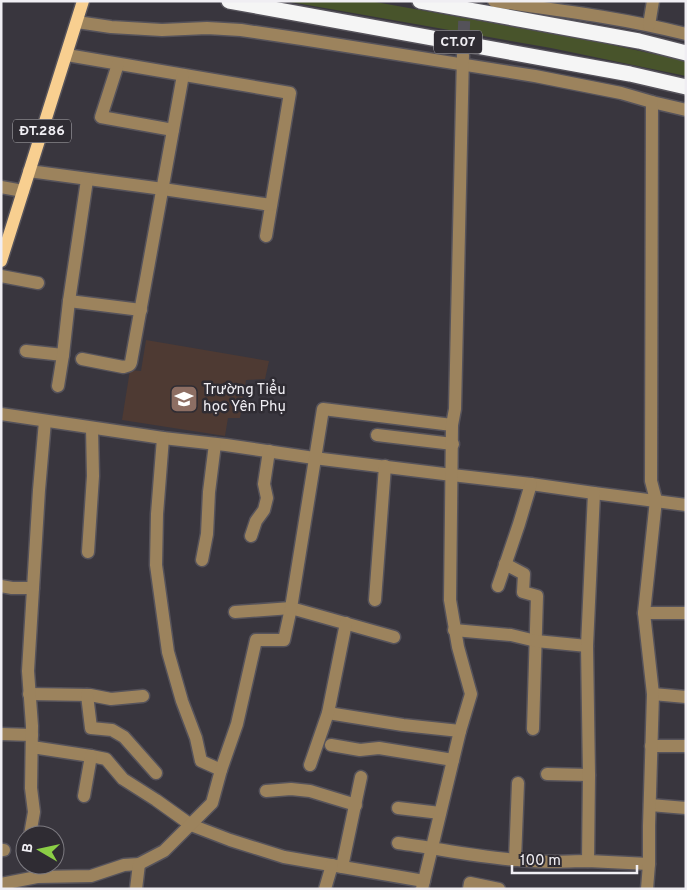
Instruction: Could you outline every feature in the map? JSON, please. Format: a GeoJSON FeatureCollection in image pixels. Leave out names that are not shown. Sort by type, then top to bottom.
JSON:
{"type":"FeatureCollection","features":[{"type":"Feature","properties":{"kind":"highway","name":"CT.07"},"geometry":{"type":"LineString","coordinates":[[229,1],[630,74],[686,87]]}},
{"type":"Feature","properties":{"kind":"highway","name":"CT.07"},"geometry":{"type":"LineString","coordinates":[[420,1],[639,41],[686,53]]}},
{"type":"Feature","properties":{"kind":"main road","name":"ĐT.286"},"geometry":{"type":"LineString","coordinates":[[1,261],[83,1]]}},
{"type":"Feature","properties":{"kind":"street"},"geometry":{"type":"LineString","coordinates":[[494,1],[649,25],[686,34]]}},
{"type":"Feature","properties":{"kind":"street"},"geometry":{"type":"LineString","coordinates":[[649,25],[653,1]]}},
{"type":"Feature","properties":{"kind":"street"},"geometry":{"type":"LineString","coordinates":[[77,22],[111,27],[162,30],[207,28],[241,30],[463,60],[621,93],[686,110]]}},
{"type":"Feature","properties":{"kind":"street"},"geometry":{"type":"LineString","coordinates":[[67,55],[290,93],[266,236]]}},
{"type":"Feature","properties":{"kind":"street"},"geometry":{"type":"LineString","coordinates":[[1,734],[106,759],[123,779],[190,825],[230,840],[284,857],[337,866],[423,885],[471,694],[454,630],[450,600],[452,425],[454,409],[463,60]]}},
{"type":"Feature","properties":{"kind":"street"},"geometry":{"type":"LineString","coordinates":[[118,64],[101,117],[173,130]]}},
{"type":"Feature","properties":{"kind":"street"},"geometry":{"type":"LineString","coordinates":[[82,359],[123,367],[130,364],[183,74]]}},
{"type":"Feature","properties":{"kind":"street"},"geometry":{"type":"LineString","coordinates":[[647,889],[653,694],[644,613],[656,500],[651,481],[652,102]]}},
{"type":"Feature","properties":{"kind":"street"},"geometry":{"type":"LineString","coordinates":[[29,171],[271,205]]}},
{"type":"Feature","properties":{"kind":"street"},"geometry":{"type":"LineString","coordinates":[[58,386],[87,180]]}},
{"type":"Feature","properties":{"kind":"street"},"geometry":{"type":"LineString","coordinates":[[1,187],[23,191]]}},
{"type":"Feature","properties":{"kind":"street"},"geometry":{"type":"LineString","coordinates":[[1,276],[38,283]]}},
{"type":"Feature","properties":{"kind":"street"},"geometry":{"type":"LineString","coordinates":[[69,301],[141,310]]}},
{"type":"Feature","properties":{"kind":"street"},"geometry":{"type":"LineString","coordinates":[[26,350],[63,355]]}},
{"type":"Feature","properties":{"kind":"street"},"geometry":{"type":"LineString","coordinates":[[1,884],[37,878],[91,876],[124,865],[139,864],[164,851],[212,803],[237,724],[256,640],[284,640],[291,608],[322,409],[452,425]]}},
{"type":"Feature","properties":{"kind":"street"},"geometry":{"type":"LineString","coordinates":[[1,414],[163,438],[686,505]]}},
{"type":"Feature","properties":{"kind":"street"},"geometry":{"type":"LineString","coordinates":[[32,825],[34,812],[31,788],[32,741],[28,671],[45,421]]}},
{"type":"Feature","properties":{"kind":"street"},"geometry":{"type":"LineString","coordinates":[[88,552],[93,476],[92,428]]}},
{"type":"Feature","properties":{"kind":"street"},"geometry":{"type":"LineString","coordinates":[[377,435],[453,444]]}},
{"type":"Feature","properties":{"kind":"street"},"geometry":{"type":"LineString","coordinates":[[163,438],[157,514],[156,565],[168,652],[182,701],[196,738],[201,762],[221,770]]}},
{"type":"Feature","properties":{"kind":"street"},"geometry":{"type":"LineString","coordinates":[[202,560],[207,534],[209,492],[215,444]]}},
{"type":"Feature","properties":{"kind":"street"},"geometry":{"type":"LineString","coordinates":[[251,536],[256,521],[264,510],[267,498],[264,484],[268,451]]}},
{"type":"Feature","properties":{"kind":"street"},"geometry":{"type":"LineString","coordinates":[[375,600],[385,466]]}},
{"type":"Feature","properties":{"kind":"street"},"geometry":{"type":"LineString","coordinates":[[498,586],[520,524],[531,484]]}},
{"type":"Feature","properties":{"kind":"street"},"geometry":{"type":"LineString","coordinates":[[588,861],[588,646],[594,494]]}},
{"type":"Feature","properties":{"kind":"street"},"geometry":{"type":"LineString","coordinates":[[505,564],[524,574],[523,592],[538,596],[532,728]]}},
{"type":"Feature","properties":{"kind":"street"},"geometry":{"type":"LineString","coordinates":[[1,586],[33,588]]}},
{"type":"Feature","properties":{"kind":"street"},"geometry":{"type":"LineString","coordinates":[[236,612],[291,608],[394,637]]}},
{"type":"Feature","properties":{"kind":"street"},"geometry":{"type":"LineString","coordinates":[[644,613],[686,613]]}},
{"type":"Feature","properties":{"kind":"street"},"geometry":{"type":"LineString","coordinates":[[310,765],[328,712],[346,623]]}},
{"type":"Feature","properties":{"kind":"street"},"geometry":{"type":"LineString","coordinates":[[454,630],[511,635],[536,641],[588,646]]}},
{"type":"Feature","properties":{"kind":"street"},"geometry":{"type":"LineString","coordinates":[[29,694],[86,695],[111,699],[143,696]]}},
{"type":"Feature","properties":{"kind":"street"},"geometry":{"type":"LineString","coordinates":[[653,694],[686,697]]}},
{"type":"Feature","properties":{"kind":"street"},"geometry":{"type":"LineString","coordinates":[[86,695],[91,728],[112,730],[124,737],[156,773]]}},
{"type":"Feature","properties":{"kind":"street"},"geometry":{"type":"LineString","coordinates":[[328,712],[403,725],[460,732]]}},
{"type":"Feature","properties":{"kind":"street"},"geometry":{"type":"LineString","coordinates":[[331,745],[360,750],[379,748],[453,760]]}},
{"type":"Feature","properties":{"kind":"street"},"geometry":{"type":"LineString","coordinates":[[651,746],[686,746]]}},
{"type":"Feature","properties":{"kind":"street"},"geometry":{"type":"LineString","coordinates":[[84,796],[91,756]]}},
{"type":"Feature","properties":{"kind":"street"},"geometry":{"type":"LineString","coordinates":[[547,774],[589,776]]}},
{"type":"Feature","properties":{"kind":"street"},"geometry":{"type":"LineString","coordinates":[[326,889],[337,866],[356,805],[362,777]]}},
{"type":"Feature","properties":{"kind":"street"},"geometry":{"type":"LineString","coordinates":[[515,860],[518,783]]}},
{"type":"Feature","properties":{"kind":"street"},"geometry":{"type":"LineString","coordinates":[[266,791],[291,788],[310,791],[356,805]]}},
{"type":"Feature","properties":{"kind":"street"},"geometry":{"type":"LineString","coordinates":[[650,805],[686,808]]}},
{"type":"Feature","properties":{"kind":"street"},"geometry":{"type":"LineString","coordinates":[[398,808],[440,813]]}},
{"type":"Feature","properties":{"kind":"street"},"geometry":{"type":"LineString","coordinates":[[398,843],[532,862],[588,861],[649,864]]}},
{"type":"Feature","properties":{"kind":"street"},"geometry":{"type":"LineString","coordinates":[[136,889],[139,864]]}},
{"type":"Feature","properties":{"kind":"street"},"geometry":{"type":"LineString","coordinates":[[469,889],[470,884],[499,889]]}},
{"type":"Feature","properties":{"kind":"shaded area","name":"Trường Tiểu học Yên Phụ"},"geometry":{"type":"Polygon","coordinates":[[[146,340],[269,361],[265,379],[246,380],[240,418],[228,418],[225,436],[122,420],[130,370],[141,371],[146,340]]]}},
{"type":"Feature","properties":{"kind":"green space"},"geometry":{"type":"Polygon","coordinates":[[[285,1],[370,1],[603,43],[686,61],[686,76],[551,48],[285,1]]]}},
{"type":"Feature","properties":{"kind":"tunnel"},"geometry":{"type":"LineString","coordinates":[[463,51],[465,1]]}},
{"type":"Feature","properties":{"kind":"place","name":"Trường Tiểu học Yên Phụ"},"geometry":{"type":"Point","coordinates":[184,399]}}]}
